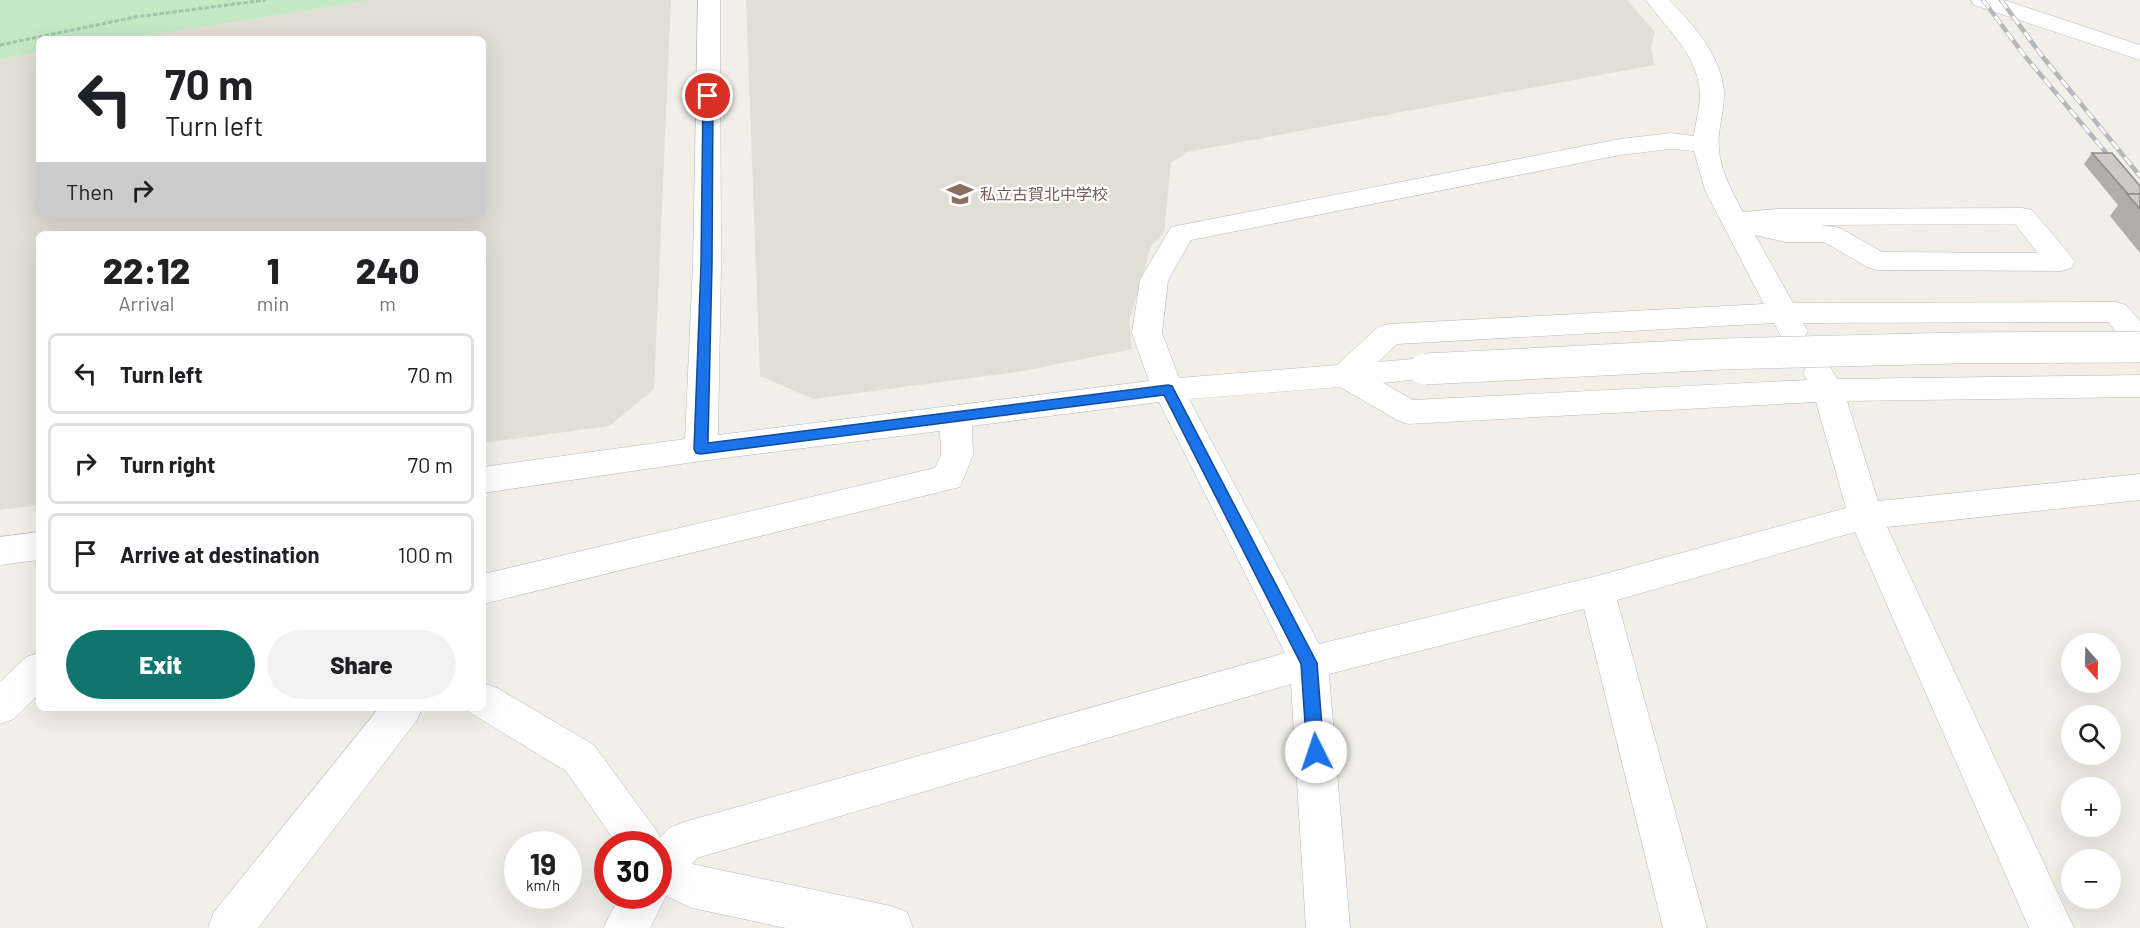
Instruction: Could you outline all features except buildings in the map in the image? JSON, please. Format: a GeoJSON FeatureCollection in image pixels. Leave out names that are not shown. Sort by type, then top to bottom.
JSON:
{"type":"FeatureCollection","features":[{"type":"Feature","properties":{"kind":"street"},"geometry":{"type":"LineString","coordinates":[[701,449],[707,264],[709,0]]}},
{"type":"Feature","properties":{"kind":"street"},"geometry":{"type":"LineString","coordinates":[[1656,0],[1688,36],[1701,56],[1708,75],[1712,97],[1706,145],[1709,167],[1734,221],[1783,314],[1828,390],[1865,516],[2052,928]]}},
{"type":"Feature","properties":{"kind":"street"},"geometry":{"type":"LineString","coordinates":[[1982,0],[2140,53]]}},
{"type":"Feature","properties":{"kind":"street"},"geometry":{"type":"LineString","coordinates":[[2039,0],[2056,24]]}},
{"type":"Feature","properties":{"kind":"street"},"geometry":{"type":"LineString","coordinates":[[2115,45],[2140,40]]}},
{"type":"Feature","properties":{"kind":"street"},"geometry":{"type":"LineString","coordinates":[[1328,928],[1309,663],[1168,390],[1147,333],[1154,280],[1181,233],[1620,147],[1671,141],[1706,145]]}},
{"type":"Feature","properties":{"kind":"street"},"geometry":{"type":"LineString","coordinates":[[2022,216],[2061,262],[1877,261],[1830,234],[1785,233],[1734,221],[1777,217],[2022,216]]}},
{"type":"Feature","properties":{"kind":"street"},"geometry":{"type":"LineString","coordinates":[[1345,376],[1389,334],[1783,314],[2116,312],[2140,340]]}},
{"type":"Feature","properties":{"kind":"street"},"geometry":{"type":"LineString","coordinates":[[486,480],[701,449],[1168,390],[1425,369],[1722,354],[1955,348],[2140,347]]}},
{"type":"Feature","properties":{"kind":"street"},"geometry":{"type":"LineString","coordinates":[[1345,376],[1408,412],[1828,390],[2140,386]]}},
{"type":"Feature","properties":{"kind":"street"},"geometry":{"type":"LineString","coordinates":[[486,588],[948,478],[957,455],[955,418]]}},
{"type":"Feature","properties":{"kind":"street"},"geometry":{"type":"LineString","coordinates":[[672,855],[684,842],[1309,663],[1597,591],[1865,516],[2140,487]]}},
{"type":"Feature","properties":{"kind":"street"},"geometry":{"type":"LineString","coordinates":[[0,551],[36,546]]}},
{"type":"Feature","properties":{"kind":"street"},"geometry":{"type":"LineString","coordinates":[[1597,591],[1685,928]]}},
{"type":"Feature","properties":{"kind":"street"},"geometry":{"type":"LineString","coordinates":[[0,707],[36,672]]}},
{"type":"Feature","properties":{"kind":"street"},"geometry":{"type":"LineString","coordinates":[[486,702],[580,758],[632,831]]}},
{"type":"Feature","properties":{"kind":"street"},"geometry":{"type":"LineString","coordinates":[[230,928],[401,711]]}},
{"type":"Feature","properties":{"kind":"street"},"geometry":{"type":"LineString","coordinates":[[672,877],[692,887],[891,928]]}},
{"type":"Feature","properties":{"kind":"street"},"geometry":{"type":"LineString","coordinates":[[625,928],[636,909]]}},
{"type":"Feature","properties":{"kind":"path"},"geometry":{"type":"LineString","coordinates":[[42,36],[135,16],[266,0]]}},
{"type":"Feature","properties":{"kind":"path"},"geometry":{"type":"LineString","coordinates":[[0,45],[36,37]]}},
{"type":"Feature","properties":{"kind":"shaded area"},"geometry":{"type":"Polygon","coordinates":[[[373,0],[671,0],[654,389],[609,426],[486,443],[486,231],[36,231],[36,505],[0,510],[0,59],[36,53],[36,219],[486,219],[486,36],[144,36],[373,0]]]}},
{"type":"Feature","properties":{"kind":"shaded area","name":"私立古賀北中学校"},"geometry":{"type":"Polygon","coordinates":[[[746,0],[1627,0],[1655,32],[1651,47],[1654,65],[1187,152],[1171,163],[1164,233],[1151,246],[1129,322],[1132,349],[1023,371],[813,399],[760,376],[746,0]]]}},
{"type":"Feature","properties":{"kind":"green space"},"geometry":{"type":"Polygon","coordinates":[[[0,0],[373,0],[144,36],[36,36],[36,53],[0,59],[0,0]]]}},
{"type":"Feature","properties":{"kind":"railway"},"geometry":{"type":"LineString","coordinates":[[1983,0],[2024,55],[2140,193]]}},
{"type":"Feature","properties":{"kind":"railway"},"geometry":{"type":"LineString","coordinates":[[2001,0],[2042,56],[2140,176]]}},
{"type":"Feature","properties":{"kind":"place","name":"私立古賀北中学校"},"geometry":{"type":"Point","coordinates":[960,194]}},
{"type":"Feature","properties":{"kind":"route"},"geometry":{"type":"LineString","coordinates":[[708,96],[707,264],[701,449],[1168,390],[1309,663],[1316,752]]}}]}
